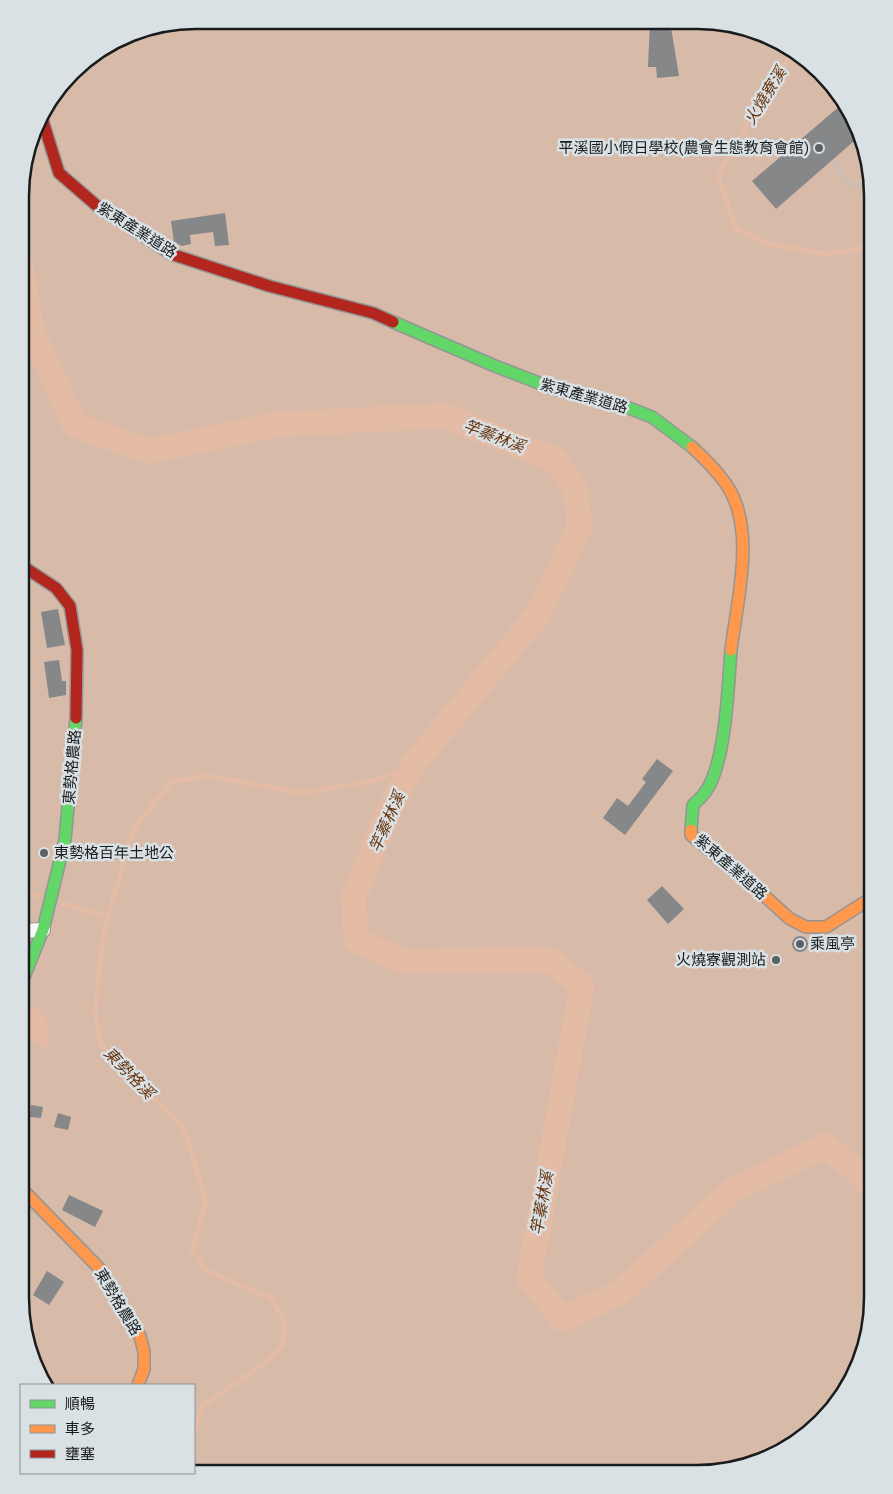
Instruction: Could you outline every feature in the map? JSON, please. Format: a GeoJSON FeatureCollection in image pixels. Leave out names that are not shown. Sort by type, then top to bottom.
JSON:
{"type":"FeatureCollection","features":[{"type":"Feature","properties":{"kind":"street","name":"紫東產業道路"},"geometry":{"type":"LineString","coordinates":[[44,125],[59,173],[96,205],[171,254],[269,286],[373,313],[495,366],[557,390],[616,403],[652,417],[693,447],[726,484],[736,504],[742,534],[742,577],[733,634],[722,740],[714,776],[706,792],[693,805],[691,817],[692,835],[790,919],[806,927],[826,927],[864,903]]}},
{"type":"Feature","properties":{"kind":"street","name":"東勢格農路"},"geometry":{"type":"LineString","coordinates":[[29,570],[56,588],[70,606],[77,650],[77,705],[65,840],[42,930],[29,964]]}},
{"type":"Feature","properties":{"kind":"street"},"geometry":{"type":"LineString","coordinates":[[29,931],[42,930]]}},
{"type":"Feature","properties":{"kind":"street","name":"東勢格農路"},"geometry":{"type":"LineString","coordinates":[[29,1196],[100,1269],[140,1336],[144,1352],[144,1369],[138,1384]]}},
{"type":"Feature","properties":{"kind":"path"},"geometry":{"type":"LineString","coordinates":[[832,161],[852,187],[863,183]]}},
{"type":"Feature","properties":{"kind":"shaded area"},"geometry":{"type":"Polygon","coordinates":[[[196,29],[719,30],[761,41],[799,63],[830,94],[852,132],[861,163],[864,196],[864,1309],[861,1331],[855,1352],[847,1372],[830,1400],[799,1431],[761,1453],[730,1462],[697,1465],[195,1465],[195,1384],[52,1384],[41,1362],[34,1341],[29,1309],[30,174],[41,132],[63,94],[86,70],[112,51],[153,34],[174,30],[196,29]]]}},
{"type":"Feature","properties":{"kind":"shaded area"},"geometry":{"type":"Polygon","coordinates":[[[34,1004],[48,1022],[47,1049],[29,1039],[29,1015],[34,1004]]]}},
{"type":"Feature","properties":{"kind":"building"},"geometry":{"type":"Polygon","coordinates":[[[650,29],[671,29],[679,76],[657,78],[656,67],[648,67],[650,29]]]}},
{"type":"Feature","properties":{"kind":"building","name":"平溪國小假日學校(農會生態教育會館)"},"geometry":{"type":"Polygon","coordinates":[[[839,107],[855,140],[776,209],[752,181],[839,107]]]}},
{"type":"Feature","properties":{"kind":"building"},"geometry":{"type":"Polygon","coordinates":[[[225,213],[229,245],[215,246],[213,232],[190,235],[191,244],[182,246],[174,242],[171,221],[225,213]]]}},
{"type":"Feature","properties":{"kind":"building"},"geometry":{"type":"Polygon","coordinates":[[[58,609],[65,645],[47,648],[41,612],[58,609]]]}},
{"type":"Feature","properties":{"kind":"building"},"geometry":{"type":"Polygon","coordinates":[[[59,660],[62,681],[66,681],[66,695],[49,698],[44,662],[59,660]]]}},
{"type":"Feature","properties":{"kind":"building"},"geometry":{"type":"Polygon","coordinates":[[[657,759],[673,771],[625,835],[603,818],[617,798],[628,806],[646,782],[642,779],[657,759]]]}},
{"type":"Feature","properties":{"kind":"building"},"geometry":{"type":"Polygon","coordinates":[[[662,886],[684,909],[668,924],[647,900],[662,886]]]}},
{"type":"Feature","properties":{"kind":"building","name":"乘風亭"},"geometry":{"type":"Polygon","coordinates":[[[800,936],[806,938],[808,944],[806,950],[800,952],[794,950],[792,944],[794,938],[800,936]]]}},
{"type":"Feature","properties":{"kind":"building"},"geometry":{"type":"Polygon","coordinates":[[[31,1105],[43,1107],[41,1118],[30,1117],[31,1105]]]}},
{"type":"Feature","properties":{"kind":"building"},"geometry":{"type":"Polygon","coordinates":[[[58,1113],[71,1117],[68,1130],[54,1127],[58,1113]]]}},
{"type":"Feature","properties":{"kind":"building"},"geometry":{"type":"Polygon","coordinates":[[[69,1195],[103,1211],[95,1227],[62,1210],[69,1195]]]}},
{"type":"Feature","properties":{"kind":"building"},"geometry":{"type":"Polygon","coordinates":[[[47,1271],[64,1282],[49,1305],[33,1295],[47,1271]]]}},
{"type":"Feature","properties":{"kind":"waterway","name":"火燒寮溪"},"geometry":{"type":"LineString","coordinates":[[790,57],[765,92],[718,176],[736,229],[772,245],[827,254],[859,249],[864,246]]}},
{"type":"Feature","properties":{"kind":"waterway","name":"竿蓁林溪"},"geometry":{"type":"LineString","coordinates":[[29,311],[33,334],[75,425],[149,451],[280,424],[444,416],[556,460],[575,488],[580,527],[537,616],[412,766],[393,802],[353,899],[357,941],[403,961],[550,960],[582,986],[529,1278],[562,1319],[621,1292],[733,1190],[825,1146],[864,1178]]}},
{"type":"Feature","properties":{"kind":"waterway","name":"東勢格溪"},"geometry":{"type":"LineString","coordinates":[[195,1428],[203,1406],[269,1360],[283,1344],[284,1319],[271,1298],[207,1271],[192,1251],[206,1201],[185,1131],[101,1045],[95,1014],[102,943],[134,828],[172,781],[208,776],[303,793],[377,780],[412,766]]}},
{"type":"Feature","properties":{"kind":"waterway"},"geometry":{"type":"LineString","coordinates":[[29,894],[38,896]]}},
{"type":"Feature","properties":{"kind":"waterway"},"geometry":{"type":"LineString","coordinates":[[62,903],[108,917]]}},
{"type":"Feature","properties":{"kind":"traffic: fast"},"geometry":{"type":"LineString","coordinates":[[393,322],[495,366],[557,390],[616,403],[652,417],[692,447]]}},
{"type":"Feature","properties":{"kind":"traffic: fast"},"geometry":{"type":"LineString","coordinates":[[691,830],[693,805],[706,791],[718,762],[725,723],[731,650]]}},
{"type":"Feature","properties":{"kind":"traffic: fast"},"geometry":{"type":"LineString","coordinates":[[29,965],[43,930],[65,840],[76,718]]}},
{"type":"Feature","properties":{"kind":"traffic: slow"},"geometry":{"type":"LineString","coordinates":[[692,447],[719,474],[726,484],[735,502],[741,522],[743,543],[742,565],[731,650]]}},
{"type":"Feature","properties":{"kind":"traffic: slow"},"geometry":{"type":"LineString","coordinates":[[691,830],[691,835],[790,919],[806,927],[826,927],[864,903]]}},
{"type":"Feature","properties":{"kind":"traffic: slow"},"geometry":{"type":"LineString","coordinates":[[29,1196],[100,1269],[140,1336],[144,1352],[144,1369],[138,1384]]}},
{"type":"Feature","properties":{"kind":"traffic: jam"},"geometry":{"type":"LineString","coordinates":[[44,125],[59,173],[96,205],[171,254],[269,286],[373,313],[393,322]]}},
{"type":"Feature","properties":{"kind":"traffic: jam"},"geometry":{"type":"LineString","coordinates":[[29,570],[56,588],[70,606],[77,650],[76,718]]}},
{"type":"Feature","properties":{"kind":"place","name":"平溪國小假日學校(農會生態教育會館)"},"geometry":{"type":"Point","coordinates":[819,148]}},
{"type":"Feature","properties":{"kind":"place","name":"東勢格百年土地公"},"geometry":{"type":"Point","coordinates":[44,853]}},
{"type":"Feature","properties":{"kind":"place","name":"乘風亭"},"geometry":{"type":"Point","coordinates":[800,944]}},
{"type":"Feature","properties":{"kind":"place","name":"火燒寮觀測站"},"geometry":{"type":"Point","coordinates":[776,960]}}]}
